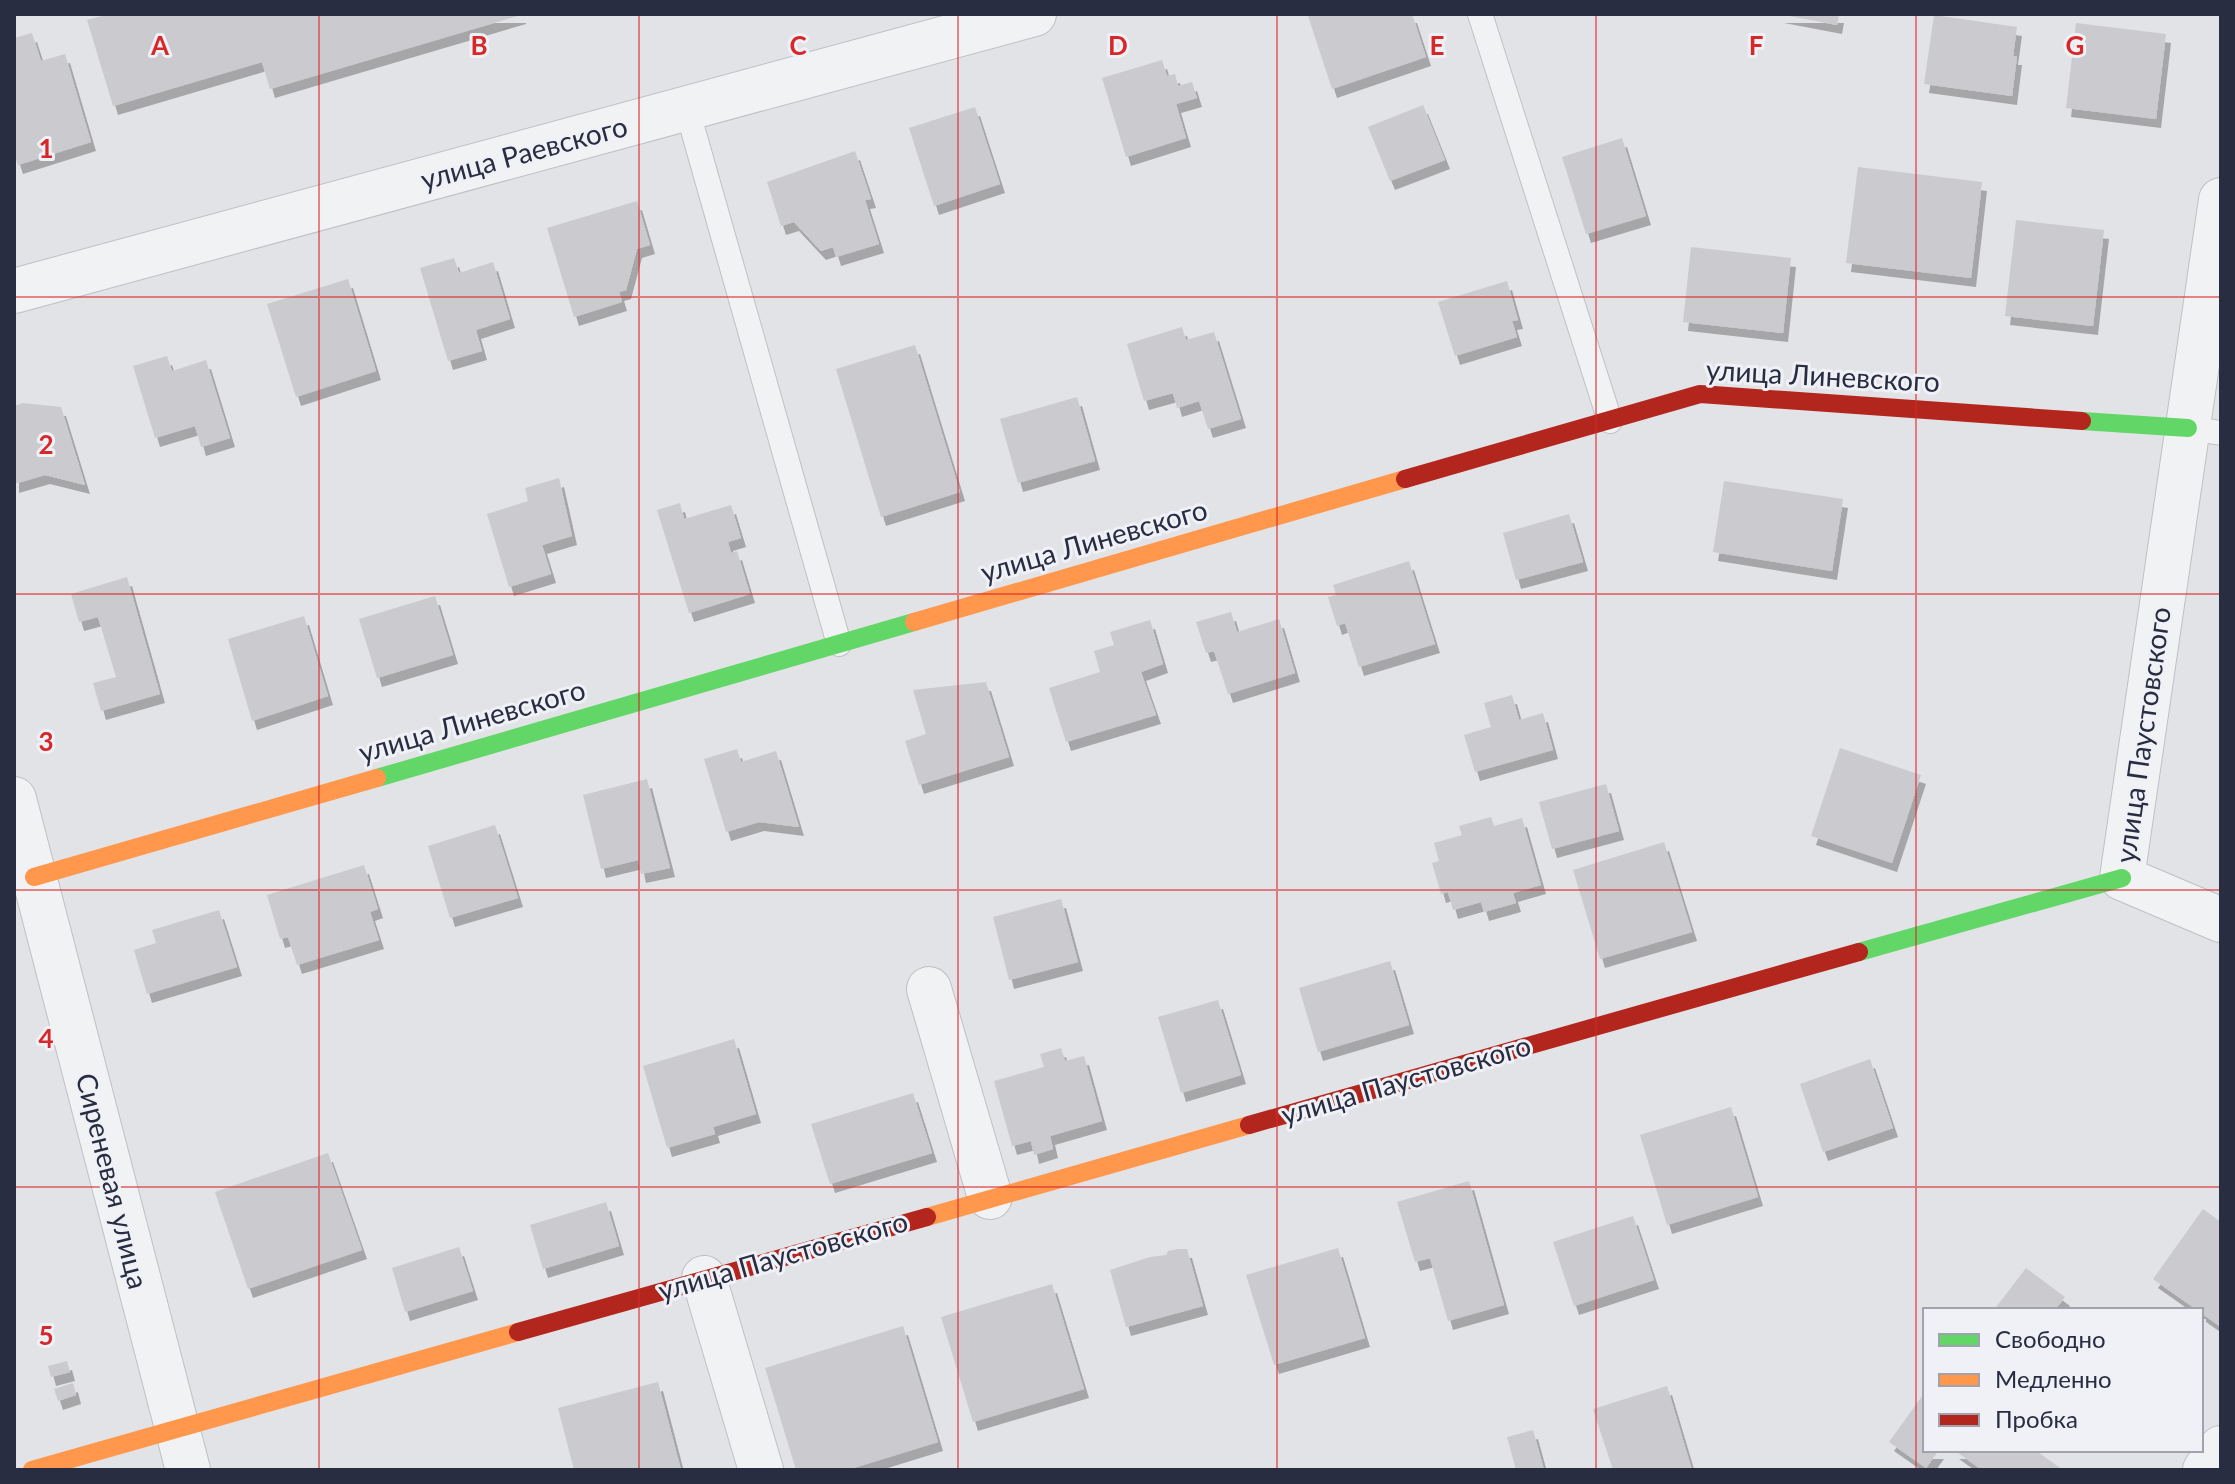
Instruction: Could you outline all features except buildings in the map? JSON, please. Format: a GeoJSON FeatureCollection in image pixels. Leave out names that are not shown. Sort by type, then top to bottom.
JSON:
{"type":"FeatureCollection","features":[{"type":"Feature","properties":{"kind":"street","name":"улица Раевского"},"geometry":{"type":"LineString","coordinates":[[14,291],[1034,14]]}},
{"type":"Feature","properties":{"kind":"street","name":"улица Паустовского"},"geometry":{"type":"LineString","coordinates":[[32,1470],[2122,878],[2204,431],[2221,200]]}},
{"type":"Feature","properties":{"kind":"street","name":"улица Линевского"},"geometry":{"type":"LineString","coordinates":[[34,877],[1700,394],[2204,431]]}},
{"type":"Feature","properties":{"kind":"street","name":"Сиреневая улица"},"geometry":{"type":"LineString","coordinates":[[14,799],[188,1470]]}},
{"type":"Feature","properties":{"kind":"street"},"geometry":{"type":"LineString","coordinates":[[2122,878],[2221,920]]}},
{"type":"Feature","properties":{"kind":"street"},"geometry":{"type":"LineString","coordinates":[[929,989],[990,1197]]}},
{"type":"Feature","properties":{"kind":"street"},"geometry":{"type":"LineString","coordinates":[[704,1278],[761,1470]]}},
{"type":"Feature","properties":{"kind":"street"},"geometry":{"type":"LineString","coordinates":[[2205,1470],[2221,1448]]}},
{"type":"Feature","properties":{"kind":"lane"},"geometry":{"type":"LineString","coordinates":[[1480,14],[1610,421]]}},
{"type":"Feature","properties":{"kind":"lane"},"geometry":{"type":"LineString","coordinates":[[687,109],[839,644]]}},
{"type":"Feature","properties":{"kind":"traffic: fast"},"geometry":{"type":"LineString","coordinates":[[2082,421],[2188,428]]}},
{"type":"Feature","properties":{"kind":"traffic: fast"},"geometry":{"type":"LineString","coordinates":[[377,778],[914,622]]}},
{"type":"Feature","properties":{"kind":"traffic: fast"},"geometry":{"type":"LineString","coordinates":[[1859,952],[2122,878]]}},
{"type":"Feature","properties":{"kind":"traffic: slow"},"geometry":{"type":"LineString","coordinates":[[914,622],[1405,479]]}},
{"type":"Feature","properties":{"kind":"traffic: slow"},"geometry":{"type":"LineString","coordinates":[[34,877],[377,778]]}},
{"type":"Feature","properties":{"kind":"traffic: slow"},"geometry":{"type":"LineString","coordinates":[[927,1217],[1249,1125]]}},
{"type":"Feature","properties":{"kind":"traffic: slow"},"geometry":{"type":"LineString","coordinates":[[32,1470],[518,1332]]}},
{"type":"Feature","properties":{"kind":"traffic: jam"},"geometry":{"type":"LineString","coordinates":[[1405,479],[1700,394],[2082,421]]}},
{"type":"Feature","properties":{"kind":"traffic: jam"},"geometry":{"type":"LineString","coordinates":[[1249,1125],[1859,952]]}},
{"type":"Feature","properties":{"kind":"traffic: jam"},"geometry":{"type":"LineString","coordinates":[[518,1332],[927,1217]]}}]}
